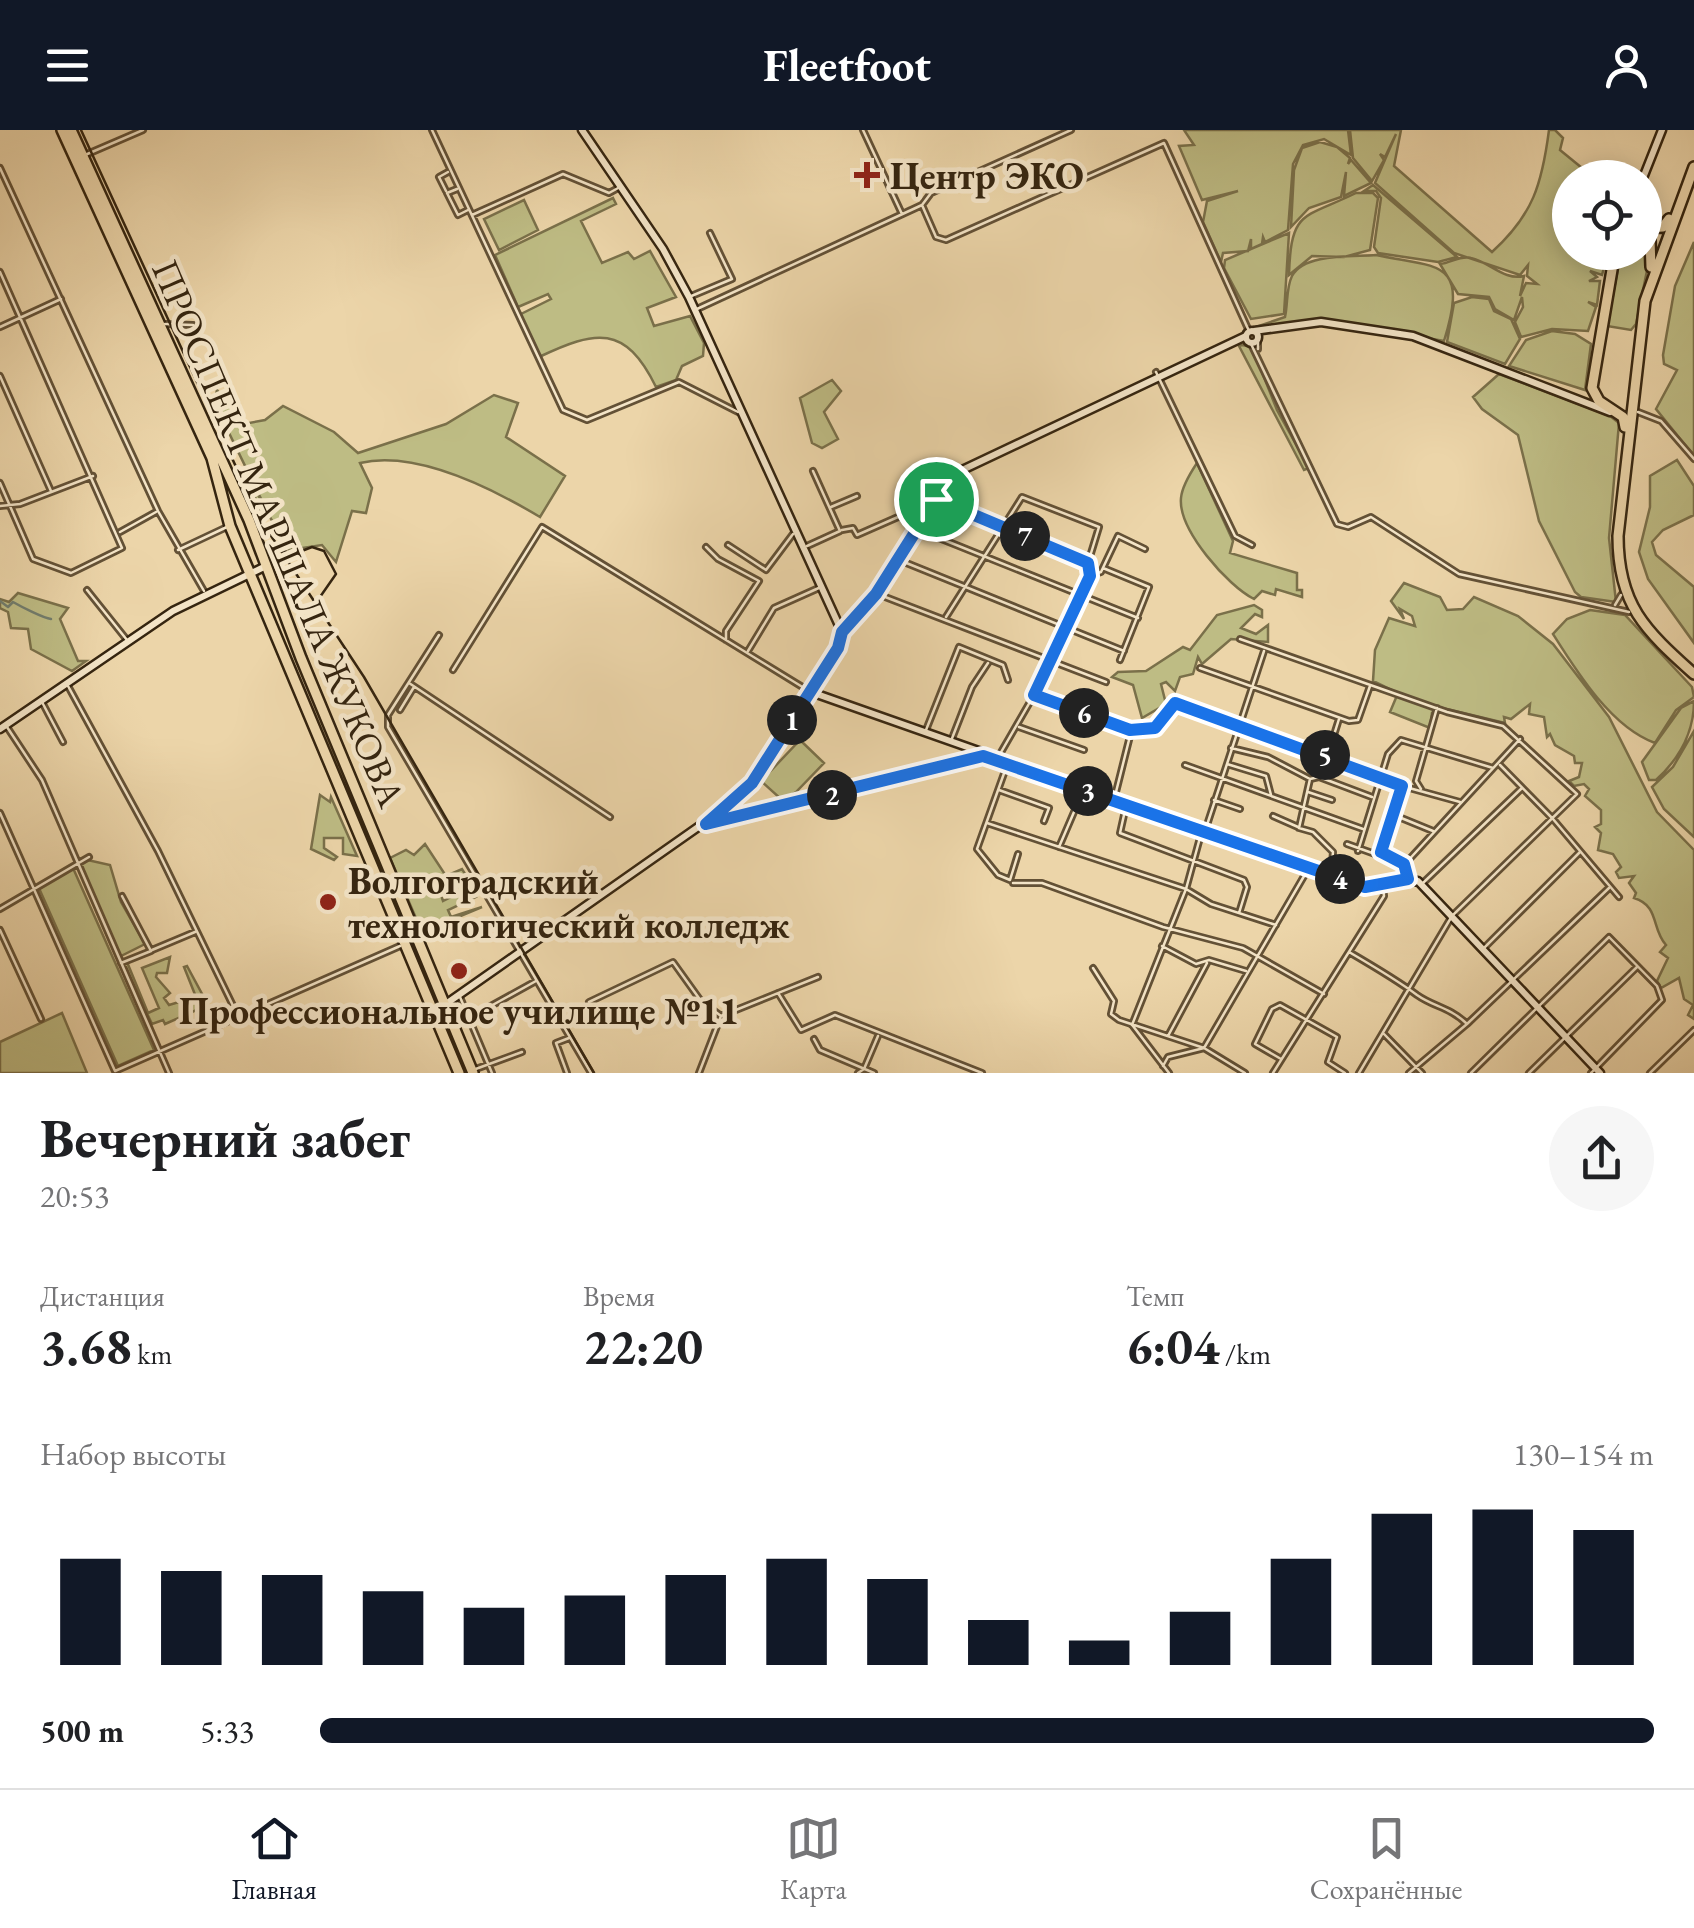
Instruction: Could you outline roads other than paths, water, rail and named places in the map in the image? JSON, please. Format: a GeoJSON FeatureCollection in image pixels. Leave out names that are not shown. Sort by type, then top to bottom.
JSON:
{"type":"FeatureCollection","features":[{"type":"Feature","properties":{"kind":"highway","name":"ПРОСПЕКТ МАРШАЛА ЖУКОВА"},"geometry":{"type":"LineString","coordinates":[[62,130],[212,458],[230,526],[459,1073]]}},
{"type":"Feature","properties":{"kind":"highway","name":"ПРОСПЕКТ МАРШАЛА ЖУКОВА"},"geometry":{"type":"LineString","coordinates":[[71,130],[268,566],[472,1072]]}},
{"type":"Feature","properties":{"kind":"highway"},"geometry":{"type":"LineString","coordinates":[[1662,227],[1670,218],[1694,156]]}},
{"type":"Feature","properties":{"kind":"highway"},"geometry":{"type":"LineString","coordinates":[[1662,248],[1694,167]]}},
{"type":"Feature","properties":{"kind":"highway"},"geometry":{"type":"LineString","coordinates":[[1613,270],[1592,388],[1623,417],[1625,426],[1614,548],[1622,595],[1644,633],[1694,677]]}},
{"type":"Feature","properties":{"kind":"highway"},"geometry":{"type":"LineString","coordinates":[[1650,270],[1634,391],[1618,570],[1630,605],[1646,630],[1694,677]]}},
{"type":"Feature","properties":{"kind":"highway"},"geometry":{"type":"LineString","coordinates":[[1649,285],[1654,270]]}},
{"type":"Feature","properties":{"kind":"highway"},"geometry":{"type":"LineString","coordinates":[[1606,405],[1623,403],[1634,391]]}},
{"type":"Feature","properties":{"kind":"highway"},"geometry":{"type":"LineString","coordinates":[[360,837],[373,832]]}},
{"type":"Feature","properties":{"kind":"main road"},"geometry":{"type":"LineString","coordinates":[[582,130],[690,297],[842,632]]}},
{"type":"Feature","properties":{"kind":"main road"},"geometry":{"type":"LineString","coordinates":[[1650,160],[1662,130]]}},
{"type":"Feature","properties":{"kind":"main road"},"geometry":{"type":"LineString","coordinates":[[433,1013],[706,824],[752,783],[838,648],[842,632],[876,594],[945,484],[971,464],[1158,375],[1270,329],[1320,322],[1413,336],[1575,395],[1618,416],[1625,426]]}},
{"type":"Feature","properties":{"kind":"main road"},"geometry":{"type":"LineString","coordinates":[[1575,395],[1586,395],[1592,388]]}},
{"type":"Feature","properties":{"kind":"main road"},"geometry":{"type":"LineString","coordinates":[[3,727],[202,591],[268,566]]}},
{"type":"Feature","properties":{"kind":"main road"},"geometry":{"type":"LineString","coordinates":[[810,692],[983,756],[1365,887],[1384,887],[1408,879],[1422,884],[1595,1071]]}},
{"type":"Feature","properties":{"kind":"main road"},"geometry":{"type":"LineString","coordinates":[[706,824],[983,756]]}},
{"type":"Feature","properties":{"kind":"street"},"geometry":{"type":"LineString","coordinates":[[83,156],[143,130]]}},
{"type":"Feature","properties":{"kind":"street"},"geometry":{"type":"LineString","coordinates":[[432,130],[556,402],[570,415],[587,420],[679,382],[745,414]]}},
{"type":"Feature","properties":{"kind":"street"},"geometry":{"type":"LineString","coordinates":[[864,130],[902,214]]}},
{"type":"Feature","properties":{"kind":"street"},"geometry":{"type":"LineString","coordinates":[[696,310],[922,205],[931,193],[1071,130]]}},
{"type":"Feature","properties":{"kind":"street"},"geometry":{"type":"LineString","coordinates":[[922,205],[936,237],[946,240],[1157,144],[1168,146],[1337,524],[1348,528],[1371,517],[1459,574],[1629,612]]}},
{"type":"Feature","properties":{"kind":"street"},"geometry":{"type":"LineString","coordinates":[[0,168],[158,511],[202,591]]}},
{"type":"Feature","properties":{"kind":"street"},"geometry":{"type":"LineString","coordinates":[[450,171],[438,176],[458,215],[562,174],[609,193],[620,187]]}},
{"type":"Feature","properties":{"kind":"street"},"geometry":{"type":"LineString","coordinates":[[0,189],[8,186]]}},
{"type":"Feature","properties":{"kind":"street"},"geometry":{"type":"LineString","coordinates":[[447,193],[458,188]]}},
{"type":"Feature","properties":{"kind":"street"},"geometry":{"type":"LineString","coordinates":[[690,297],[732,280],[710,233]]}},
{"type":"Feature","properties":{"kind":"street"},"geometry":{"type":"LineString","coordinates":[[0,272],[122,548],[71,573],[34,560],[0,483]]}},
{"type":"Feature","properties":{"kind":"street"},"geometry":{"type":"LineString","coordinates":[[0,327],[63,299]]}},
{"type":"Feature","properties":{"kind":"street"},"geometry":{"type":"LineString","coordinates":[[160,324],[193,325]]}},
{"type":"Feature","properties":{"kind":"street"},"geometry":{"type":"LineString","coordinates":[[1158,375],[1235,536],[1252,545]]}},
{"type":"Feature","properties":{"kind":"street"},"geometry":{"type":"LineString","coordinates":[[0,376],[51,491]]}},
{"type":"Feature","properties":{"kind":"street"},"geometry":{"type":"LineString","coordinates":[[1632,411],[1660,421],[1694,459]]}},
{"type":"Feature","properties":{"kind":"street"},"geometry":{"type":"LineString","coordinates":[[813,471],[840,531]]}},
{"type":"Feature","properties":{"kind":"street"},"geometry":{"type":"LineString","coordinates":[[0,506],[92,476]]}},
{"type":"Feature","properties":{"kind":"street"},"geometry":{"type":"LineString","coordinates":[[830,508],[857,496]]}},
{"type":"Feature","properties":{"kind":"street"},"geometry":{"type":"LineString","coordinates":[[946,617],[1022,498],[1099,528],[1088,563],[1090,576]]}},
{"type":"Feature","properties":{"kind":"street"},"geometry":{"type":"LineString","coordinates":[[936,499],[1088,563]]}},
{"type":"Feature","properties":{"kind":"street"},"geometry":{"type":"LineString","coordinates":[[118,533],[158,511]]}},
{"type":"Feature","properties":{"kind":"street"},"geometry":{"type":"LineString","coordinates":[[806,546],[853,528],[857,535],[898,517]]}},
{"type":"Feature","properties":{"kind":"street"},"geometry":{"type":"LineString","coordinates":[[178,550],[230,526]]}},
{"type":"Feature","properties":{"kind":"street"},"geometry":{"type":"LineString","coordinates":[[453,670],[542,527],[810,692]]}},
{"type":"Feature","properties":{"kind":"street"},"geometry":{"type":"LineString","coordinates":[[918,529],[1138,618]]}},
{"type":"Feature","properties":{"kind":"street"},"geometry":{"type":"LineString","coordinates":[[726,642],[726,631],[798,530]]}},
{"type":"Feature","properties":{"kind":"street"},"geometry":{"type":"LineString","coordinates":[[996,759],[1034,695],[1079,596],[1090,576],[1103,568],[1118,536],[1145,548]]}},
{"type":"Feature","properties":{"kind":"street"},"geometry":{"type":"LineString","coordinates":[[728,546],[766,570]]}},
{"type":"Feature","properties":{"kind":"street"},"geometry":{"type":"LineString","coordinates":[[706,547],[718,559],[759,581]]}},
{"type":"Feature","properties":{"kind":"street"},"geometry":{"type":"LineString","coordinates":[[899,560],[1124,652]]}},
{"type":"Feature","properties":{"kind":"street"},"geometry":{"type":"LineString","coordinates":[[1103,568],[1149,587],[1120,660]]}},
{"type":"Feature","properties":{"kind":"street"},"geometry":{"type":"LineString","coordinates":[[747,653],[774,608],[824,586]]}},
{"type":"Feature","properties":{"kind":"street"},"geometry":{"type":"LineString","coordinates":[[87,590],[128,642]]}},
{"type":"Feature","properties":{"kind":"street"},"geometry":{"type":"LineString","coordinates":[[876,594],[946,617],[1050,659],[1056,666],[1106,682]]}},
{"type":"Feature","properties":{"kind":"street"},"geometry":{"type":"LineString","coordinates":[[1613,606],[1622,595]]}},
{"type":"Feature","properties":{"kind":"street"},"geometry":{"type":"LineString","coordinates":[[439,635],[388,715],[388,727],[590,1073]]}},
{"type":"Feature","properties":{"kind":"street"},"geometry":{"type":"LineString","coordinates":[[1240,640],[1502,726],[1577,794],[1452,916],[1358,1073]]}},
{"type":"Feature","properties":{"kind":"street"},"geometry":{"type":"LineString","coordinates":[[925,733],[958,648],[1003,666],[1008,680]]}},
{"type":"Feature","properties":{"kind":"street"},"geometry":{"type":"LineString","coordinates":[[1132,1024],[1186,888],[1192,858],[1265,648]]}},
{"type":"Feature","properties":{"kind":"street"},"geometry":{"type":"LineString","coordinates":[[951,742],[972,687],[990,660]]}},
{"type":"Feature","properties":{"kind":"street"},"geometry":{"type":"LineString","coordinates":[[1200,668],[1339,718],[1358,720],[1371,684]]}},
{"type":"Feature","properties":{"kind":"street"},"geometry":{"type":"LineString","coordinates":[[408,682],[610,817]]}},
{"type":"Feature","properties":{"kind":"street"},"geometry":{"type":"LineString","coordinates":[[67,684],[238,1016]]}},
{"type":"Feature","properties":{"kind":"street"},"geometry":{"type":"LineString","coordinates":[[400,710],[414,686]]}},
{"type":"Feature","properties":{"kind":"street"},"geometry":{"type":"LineString","coordinates":[[1034,695],[1130,730],[1155,728],[1175,703],[1220,721],[1239,723],[1402,786],[1460,802]]}},
{"type":"Feature","properties":{"kind":"street"},"geometry":{"type":"LineString","coordinates":[[41,701],[63,742]]}},
{"type":"Feature","properties":{"kind":"street"},"geometry":{"type":"LineString","coordinates":[[1422,790],[1416,781],[1438,706]]}},
{"type":"Feature","properties":{"kind":"street"},"geometry":{"type":"LineString","coordinates":[[1328,756],[1339,718]]}},
{"type":"Feature","properties":{"kind":"street"},"geometry":{"type":"LineString","coordinates":[[1018,726],[1084,750]]}},
{"type":"Feature","properties":{"kind":"street"},"geometry":{"type":"LineString","coordinates":[[3,727],[42,780],[75,864],[169,1073]]}},
{"type":"Feature","properties":{"kind":"street"},"geometry":{"type":"LineString","coordinates":[[1114,800],[1130,730]]}},
{"type":"Feature","properties":{"kind":"street"},"geometry":{"type":"LineString","coordinates":[[1404,864],[1520,739]]}},
{"type":"Feature","properties":{"kind":"street"},"geometry":{"type":"LineString","coordinates":[[1358,851],[1391,748],[1402,740],[1493,768]]}},
{"type":"Feature","properties":{"kind":"street"},"geometry":{"type":"LineString","coordinates":[[1230,747],[1268,758],[1310,779],[1319,777],[1375,798]]}},
{"type":"Feature","properties":{"kind":"street"},"geometry":{"type":"LineString","coordinates":[[1008,763],[976,849],[987,865],[1010,880],[1018,854]]}},
{"type":"Feature","properties":{"kind":"street"},"geometry":{"type":"LineString","coordinates":[[1226,764],[1266,776],[1270,796]]}},
{"type":"Feature","properties":{"kind":"street"},"geometry":{"type":"LineString","coordinates":[[1499,764],[1554,818],[1620,897]]}},
{"type":"Feature","properties":{"kind":"street"},"geometry":{"type":"LineString","coordinates":[[1185,765],[1364,830]]}},
{"type":"Feature","properties":{"kind":"street"},"geometry":{"type":"LineString","coordinates":[[1299,828],[1310,779]]}},
{"type":"Feature","properties":{"kind":"street"},"geometry":{"type":"LineString","coordinates":[[1381,852],[1402,786]]}},
{"type":"Feature","properties":{"kind":"street"},"geometry":{"type":"LineString","coordinates":[[1422,884],[1522,788]]}},
{"type":"Feature","properties":{"kind":"street"},"geometry":{"type":"LineString","coordinates":[[998,790],[1049,808],[1044,821]]}},
{"type":"Feature","properties":{"kind":"street"},"geometry":{"type":"LineString","coordinates":[[1059,847],[1083,790]]}},
{"type":"Feature","properties":{"kind":"street"},"geometry":{"type":"LineString","coordinates":[[1306,791],[1332,800]]}},
{"type":"Feature","properties":{"kind":"street"},"geometry":{"type":"LineString","coordinates":[[1212,799],[1240,810]]}},
{"type":"Feature","properties":{"kind":"street"},"geometry":{"type":"LineString","coordinates":[[1126,805],[1118,827],[1120,832],[1244,880],[1247,887],[1239,913]]}},
{"type":"Feature","properties":{"kind":"street"},"geometry":{"type":"LineString","coordinates":[[0,814],[116,1071],[417,939]]}},
{"type":"Feature","properties":{"kind":"street"},"geometry":{"type":"LineString","coordinates":[[1393,815],[1434,831]]}},
{"type":"Feature","properties":{"kind":"street"},"geometry":{"type":"LineString","coordinates":[[1272,816],[1313,832],[1333,852],[1330,875]]}},
{"type":"Feature","properties":{"kind":"street"},"geometry":{"type":"LineString","coordinates":[[986,823],[1186,888],[1276,925]]}},
{"type":"Feature","properties":{"kind":"street"},"geometry":{"type":"LineString","coordinates":[[1347,844],[1358,851],[1381,852],[1404,864],[1408,879]]}},
{"type":"Feature","properties":{"kind":"street"},"geometry":{"type":"LineString","coordinates":[[1483,950],[1581,850]]}},
{"type":"Feature","properties":{"kind":"street"},"geometry":{"type":"LineString","coordinates":[[32,887],[89,857]]}},
{"type":"Feature","properties":{"kind":"street"},"geometry":{"type":"LineString","coordinates":[[1163,1066],[1168,1057],[1204,1048],[1308,868]]}},
{"type":"Feature","properties":{"kind":"street"},"geometry":{"type":"LineString","coordinates":[[1013,883],[1042,883],[1257,956],[1324,994]]}},
{"type":"Feature","properties":{"kind":"street"},"geometry":{"type":"LineString","coordinates":[[0,910],[31,894],[32,887]]}},
{"type":"Feature","properties":{"kind":"street"},"geometry":{"type":"LineString","coordinates":[[1273,1073],[1384,896],[1384,887]]}},
{"type":"Feature","properties":{"kind":"street"},"geometry":{"type":"LineString","coordinates":[[1408,1073],[1468,1024],[1609,888]]}},
{"type":"Feature","properties":{"kind":"street"},"geometry":{"type":"LineString","coordinates":[[122,896],[151,951]]}},
{"type":"Feature","properties":{"kind":"street"},"geometry":{"type":"LineString","coordinates":[[0,930],[41,1019]]}},
{"type":"Feature","properties":{"kind":"street"},"geometry":{"type":"LineString","coordinates":[[119,964],[197,931]]}},
{"type":"Feature","properties":{"kind":"street"},"geometry":{"type":"LineString","coordinates":[[1471,1073],[1609,937],[1657,986],[1661,1004],[1595,1071]]}},
{"type":"Feature","properties":{"kind":"street"},"geometry":{"type":"LineString","coordinates":[[1161,943],[1164,950],[1196,964],[1208,962],[1248,972]]}},
{"type":"Feature","properties":{"kind":"street"},"geometry":{"type":"LineString","coordinates":[[1349,952],[1412,986]]}},
{"type":"Feature","properties":{"kind":"street"},"geometry":{"type":"LineString","coordinates":[[588,1002],[673,962],[701,1001],[721,1016]]}},
{"type":"Feature","properties":{"kind":"street"},"geometry":{"type":"LineString","coordinates":[[1168,1037],[1208,962]]}},
{"type":"Feature","properties":{"kind":"street"},"geometry":{"type":"LineString","coordinates":[[1529,1073],[1638,966]]}},
{"type":"Feature","properties":{"kind":"street"},"geometry":{"type":"LineString","coordinates":[[1093,968],[1114,1000],[1111,1014],[1204,1048],[1245,1073]]}},
{"type":"Feature","properties":{"kind":"street"},"geometry":{"type":"LineString","coordinates":[[699,1073],[721,1016],[818,977]]}},
{"type":"Feature","properties":{"kind":"street"},"geometry":{"type":"LineString","coordinates":[[469,1018],[538,981]]}},
{"type":"Feature","properties":{"kind":"street"},"geometry":{"type":"LineString","coordinates":[[1412,986],[1413,992],[1450,1008],[1468,1024]]}},
{"type":"Feature","properties":{"kind":"street"},"geometry":{"type":"LineString","coordinates":[[778,993],[801,1030],[835,1016],[982,1073]]}},
{"type":"Feature","properties":{"kind":"street"},"geometry":{"type":"LineString","coordinates":[[460,996],[492,1073]]}},
{"type":"Feature","properties":{"kind":"street"},"geometry":{"type":"LineString","coordinates":[[1281,1059],[1256,1044],[1272,1009],[1283,1004],[1337,1037],[1328,1062],[1345,1073]]}},
{"type":"Feature","properties":{"kind":"street"},"geometry":{"type":"LineString","coordinates":[[543,1020],[556,1012]]}},
{"type":"Feature","properties":{"kind":"street"},"geometry":{"type":"LineString","coordinates":[[1132,1024],[1169,1073]]}},
{"type":"Feature","properties":{"kind":"street"},"geometry":{"type":"LineString","coordinates":[[1650,1073],[1694,1030]]}},
{"type":"Feature","properties":{"kind":"street"},"geometry":{"type":"LineString","coordinates":[[1383,1033],[1422,1073]]}},
{"type":"Feature","properties":{"kind":"street"},"geometry":{"type":"LineString","coordinates":[[860,1072],[879,1034]]}},
{"type":"Feature","properties":{"kind":"street"},"geometry":{"type":"LineString","coordinates":[[567,1073],[556,1042],[570,1037]]}},
{"type":"Feature","properties":{"kind":"street"},"geometry":{"type":"LineString","coordinates":[[814,1038],[820,1050],[860,1072],[874,1073]]}},
{"type":"Feature","properties":{"kind":"street"},"geometry":{"type":"LineString","coordinates":[[472,1072],[522,1052]]}},
{"type":"Feature","properties":{"kind":"waterway"},"geometry":{"type":"LineString","coordinates":[[0,601],[8,607],[13,602],[51,619]]}},
{"type":"Feature","properties":{"kind":"tram line"},"geometry":{"type":"LineString","coordinates":[[81,130],[260,519],[364,677],[594,1073]]}},
{"type":"Feature","properties":{"kind":"tram line"},"geometry":{"type":"LineString","coordinates":[[281,550],[294,554],[312,547],[324,551],[336,574],[320,597],[321,609]]}},
{"type":"Feature","properties":{"kind":"place","name":"Центр ЭКО"},"geometry":{"type":"Point","coordinates":[867,175]}},
{"type":"Feature","properties":{"kind":"place","name":"Волгоградский технологический колледж"},"geometry":{"type":"Point","coordinates":[328,902]}},
{"type":"Feature","properties":{"kind":"place","name":"Профессиональное училище №11"},"geometry":{"type":"Point","coordinates":[459,971]}}]}
